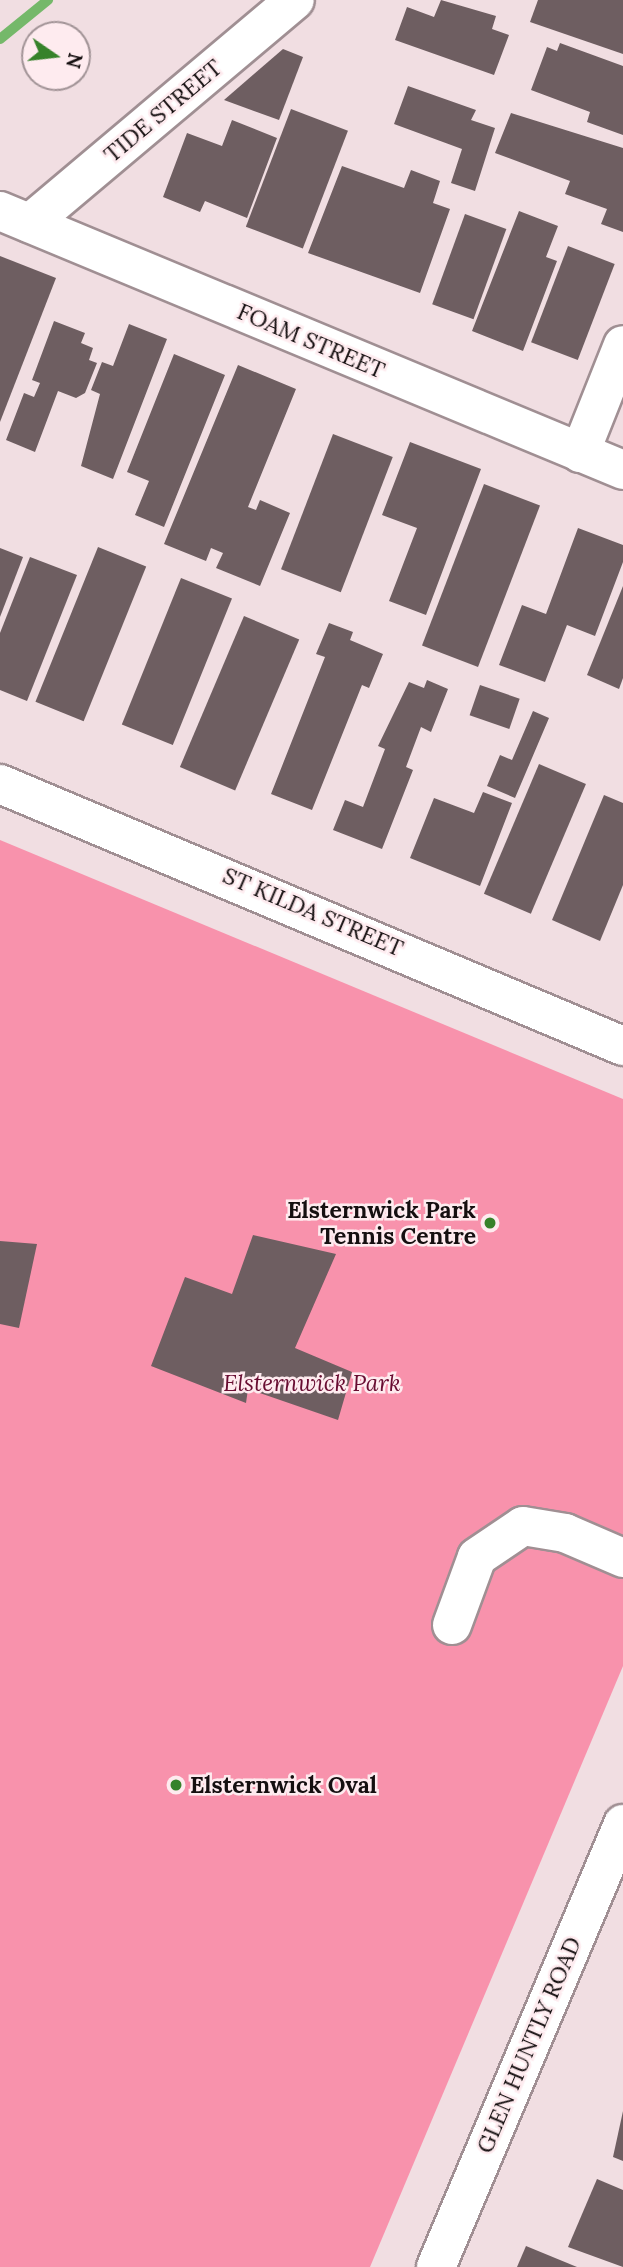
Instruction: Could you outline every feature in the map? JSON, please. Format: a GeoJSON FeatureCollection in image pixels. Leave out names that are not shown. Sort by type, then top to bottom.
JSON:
{"type":"FeatureCollection","features":[{"type":"Feature","properties":{"kind":"main road","name":"TIDE STREET"},"geometry":{"type":"LineString","coordinates":[[15,217],[295,0]]}},
{"type":"Feature","properties":{"kind":"main road","name":"FOAM STREET"},"geometry":{"type":"LineString","coordinates":[[15,217],[623,470]]}},
{"type":"Feature","properties":{"kind":"main road"},"geometry":{"type":"LineString","coordinates":[[580,453],[623,345]]}},
{"type":"Feature","properties":{"kind":"main road","name":"ST KILDA STREET"},"geometry":{"type":"LineString","coordinates":[[0,783],[623,1046]]}},
{"type":"Feature","properties":{"kind":"main road"},"geometry":{"type":"LineString","coordinates":[[452,1625],[477,1557],[523,1526],[565,1534],[623,1558]]}},
{"type":"Feature","properties":{"kind":"main road","name":"GLEN HUNTLY ROAD"},"geometry":{"type":"LineString","coordinates":[[436,2267],[623,1824]]}},
{"type":"Feature","properties":{"kind":"green space","name":"Elsternwick Park"},"geometry":{"type":"Polygon","coordinates":[[[0,840],[623,1099],[623,1666],[370,2267],[0,2267],[0,840]]]}},
{"type":"Feature","properties":{"kind":"building"},"geometry":{"type":"Polygon","coordinates":[[[441,0],[496,16],[492,29],[509,35],[494,75],[395,40],[407,7],[434,17],[441,0]]]}},
{"type":"Feature","properties":{"kind":"building"},"geometry":{"type":"Polygon","coordinates":[[[538,0],[623,0],[623,54],[530,22],[538,0]]]}},
{"type":"Feature","properties":{"kind":"building"},"geometry":{"type":"Polygon","coordinates":[[[560,43],[623,66],[623,135],[587,122],[590,112],[531,90],[547,47],[557,51],[560,43]]]}},
{"type":"Feature","properties":{"kind":"building"},"geometry":{"type":"Polygon","coordinates":[[[283,49],[303,57],[279,120],[224,100],[283,49]]]}},
{"type":"Feature","properties":{"kind":"building"},"geometry":{"type":"Polygon","coordinates":[[[408,86],[476,110],[471,120],[495,128],[475,191],[451,183],[462,149],[394,124],[408,86]]]}},
{"type":"Feature","properties":{"kind":"building"},"geometry":{"type":"Polygon","coordinates":[[[291,109],[348,131],[303,248],[246,227],[291,109]]]}},
{"type":"Feature","properties":{"kind":"building"},"geometry":{"type":"Polygon","coordinates":[[[511,113],[623,148],[623,232],[601,224],[607,209],[565,194],[570,181],[495,153],[511,113]]]}},
{"type":"Feature","properties":{"kind":"building"},"geometry":{"type":"Polygon","coordinates":[[[232,120],[277,138],[247,218],[205,201],[200,212],[163,197],[187,133],[222,146],[232,120]]]}},
{"type":"Feature","properties":{"kind":"building"},"geometry":{"type":"Polygon","coordinates":[[[342,166],[404,188],[411,170],[440,181],[433,203],[450,209],[420,293],[308,253],[342,166]]]}},
{"type":"Feature","properties":{"kind":"building"},"geometry":{"type":"Polygon","coordinates":[[[519,211],[558,226],[546,257],[557,261],[523,351],[472,331],[519,211]]]}},
{"type":"Feature","properties":{"kind":"building"},"geometry":{"type":"Polygon","coordinates":[[[465,214],[506,229],[474,319],[432,304],[465,214]]]}},
{"type":"Feature","properties":{"kind":"building"},"geometry":{"type":"Polygon","coordinates":[[[568,246],[615,264],[578,360],[531,342],[568,246]]]}},
{"type":"Feature","properties":{"kind":"building"},"geometry":{"type":"Polygon","coordinates":[[[0,256],[56,278],[0,422],[0,256]]]}},
{"type":"Feature","properties":{"kind":"building"},"geometry":{"type":"Polygon","coordinates":[[[54,321],[85,333],[81,343],[93,348],[89,360],[97,363],[85,393],[76,398],[58,391],[35,452],[6,440],[24,393],[34,397],[40,383],[32,380],[54,321]]]}},
{"type":"Feature","properties":{"kind":"building"},"geometry":{"type":"Polygon","coordinates":[[[129,324],[167,339],[113,479],[81,466],[100,394],[91,390],[102,362],[113,366],[129,324]]]}},
{"type":"Feature","properties":{"kind":"building"},"geometry":{"type":"Polygon","coordinates":[[[174,354],[225,375],[164,527],[135,515],[149,481],[127,472],[174,354]]]}},
{"type":"Feature","properties":{"kind":"building"},"geometry":{"type":"Polygon","coordinates":[[[238,365],[296,389],[248,507],[256,510],[260,500],[290,513],[260,586],[216,568],[223,553],[211,548],[206,561],[164,544],[238,365]]]}},
{"type":"Feature","properties":{"kind":"building"},"geometry":{"type":"Polygon","coordinates":[[[333,434],[393,457],[341,592],[281,569],[333,434]]]}},
{"type":"Feature","properties":{"kind":"building"},"geometry":{"type":"Polygon","coordinates":[[[410,442],[481,469],[426,615],[389,601],[417,528],[382,515],[410,442]]]}},
{"type":"Feature","properties":{"kind":"building"},"geometry":{"type":"Polygon","coordinates":[[[484,484],[540,506],[478,667],[422,646],[484,484]]]}},
{"type":"Feature","properties":{"kind":"building"},"geometry":{"type":"Polygon","coordinates":[[[578,528],[623,545],[623,562],[595,636],[567,625],[545,682],[499,665],[522,605],[546,614],[578,528]]]}},
{"type":"Feature","properties":{"kind":"building"},"geometry":{"type":"Polygon","coordinates":[[[98,547],[146,566],[84,721],[35,702],[98,547]]]}},
{"type":"Feature","properties":{"kind":"building"},"geometry":{"type":"Polygon","coordinates":[[[0,548],[23,557],[0,617],[0,548]]]}},
{"type":"Feature","properties":{"kind":"building"},"geometry":{"type":"Polygon","coordinates":[[[30,557],[77,575],[27,701],[0,690],[0,633],[30,557]]]}},
{"type":"Feature","properties":{"kind":"building"},"geometry":{"type":"Polygon","coordinates":[[[181,578],[232,599],[173,745],[122,724],[181,578]]]}},
{"type":"Feature","properties":{"kind":"building"},"geometry":{"type":"Polygon","coordinates":[[[623,586],[623,678],[619,689],[587,675],[623,586]]]}},
{"type":"Feature","properties":{"kind":"building"},"geometry":{"type":"Polygon","coordinates":[[[244,616],[299,639],[235,790],[180,767],[244,616]]]}},
{"type":"Feature","properties":{"kind":"building"},"geometry":{"type":"Polygon","coordinates":[[[329,623],[353,632],[350,640],[383,654],[369,688],[362,685],[312,810],[271,794],[325,657],[316,654],[329,623]]]}},
{"type":"Feature","properties":{"kind":"building"},"geometry":{"type":"Polygon","coordinates":[[[427,680],[448,689],[431,732],[421,727],[406,767],[413,770],[382,849],[333,830],[345,800],[363,807],[385,749],[378,746],[409,682],[424,688],[427,680]]]}},
{"type":"Feature","properties":{"kind":"building"},"geometry":{"type":"Polygon","coordinates":[[[480,685],[520,699],[509,729],[470,715],[480,685]]]}},
{"type":"Feature","properties":{"kind":"building"},"geometry":{"type":"Polygon","coordinates":[[[533,711],[549,718],[515,798],[487,786],[500,755],[512,760],[533,711]]]}},
{"type":"Feature","properties":{"kind":"building"},"geometry":{"type":"Polygon","coordinates":[[[539,764],[586,784],[531,914],[484,894],[539,764]]]}},
{"type":"Feature","properties":{"kind":"building"},"geometry":{"type":"Polygon","coordinates":[[[483,792],[512,803],[480,886],[410,858],[434,798],[474,813],[483,792]]]}},
{"type":"Feature","properties":{"kind":"building"},"geometry":{"type":"Polygon","coordinates":[[[604,795],[623,803],[623,885],[600,941],[552,920],[604,795]]]}},
{"type":"Feature","properties":{"kind":"building"},"geometry":{"type":"Polygon","coordinates":[[[253,1235],[336,1254],[295,1348],[352,1372],[338,1420],[248,1389],[246,1403],[151,1366],[185,1277],[232,1294],[253,1235]]]}},
{"type":"Feature","properties":{"kind":"building"},"geometry":{"type":"Polygon","coordinates":[[[0,1241],[37,1244],[19,1328],[0,1324],[0,1241]]]}},
{"type":"Feature","properties":{"kind":"building"},"geometry":{"type":"Polygon","coordinates":[[[623,2111],[623,2161],[613,2157],[623,2111]]]}},
{"type":"Feature","properties":{"kind":"building"},"geometry":{"type":"Polygon","coordinates":[[[597,2179],[623,2190],[623,2267],[568,2247],[597,2179]]]}},
{"type":"Feature","properties":{"kind":"building"},"geometry":{"type":"Polygon","coordinates":[[[526,2246],[577,2267],[517,2267],[526,2246]]]}},
{"type":"Feature","properties":{"kind":"waterway"},"geometry":{"type":"LineString","coordinates":[[0,39],[48,0]]}},
{"type":"Feature","properties":{"kind":"place","name":"Elsternwick Park Tennis Centre"},"geometry":{"type":"Point","coordinates":[490,1223]}},
{"type":"Feature","properties":{"kind":"place","name":"Elsternwick Oval"},"geometry":{"type":"Point","coordinates":[176,1785]}}]}
